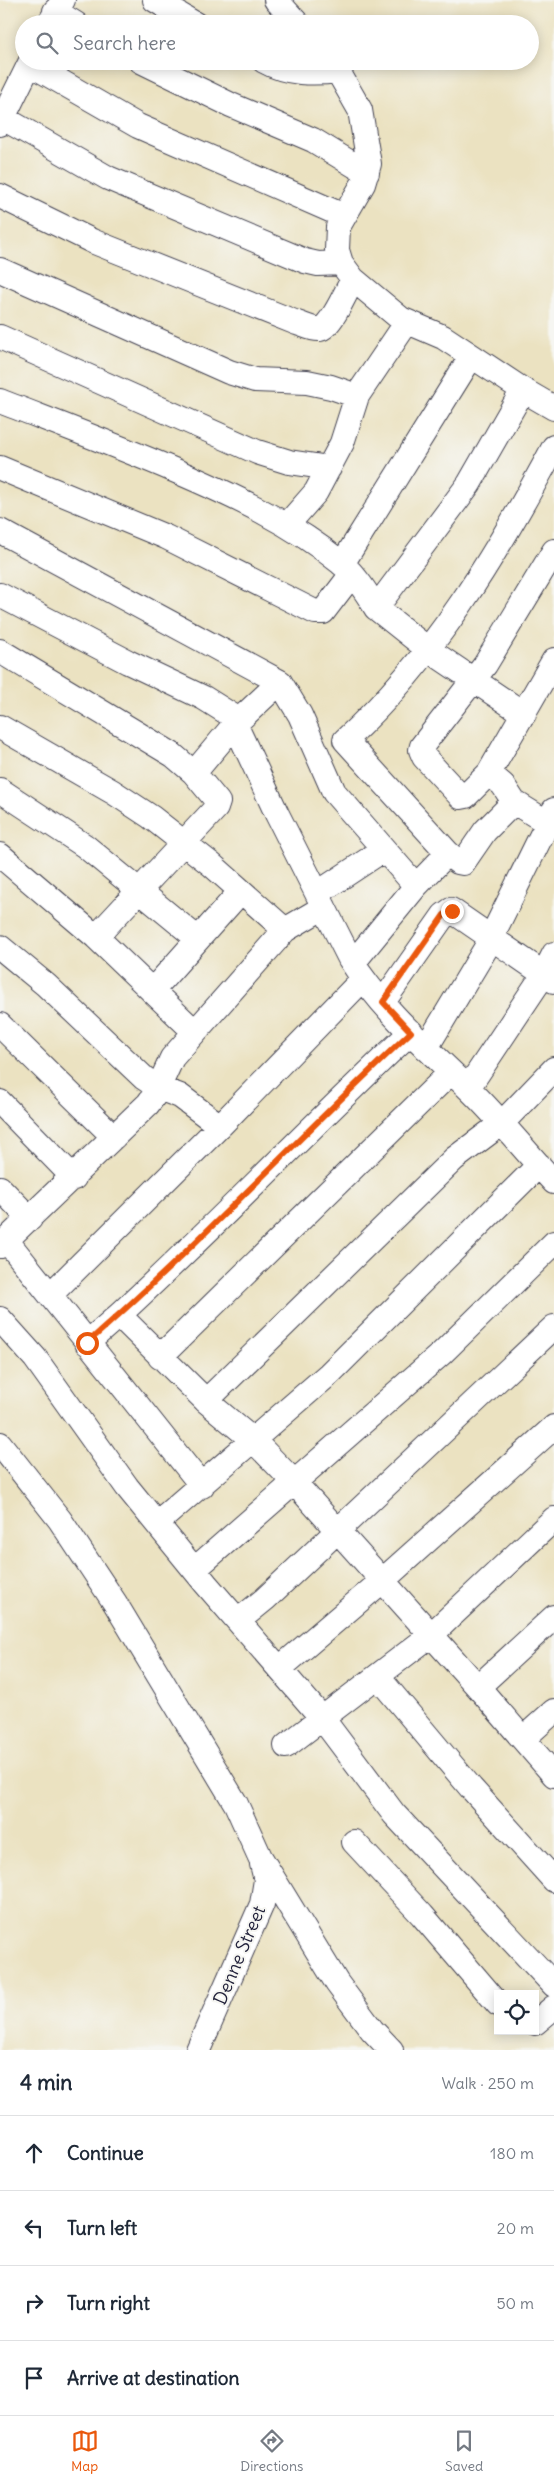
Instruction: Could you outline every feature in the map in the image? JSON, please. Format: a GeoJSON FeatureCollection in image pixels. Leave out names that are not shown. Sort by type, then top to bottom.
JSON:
{"type":"FeatureCollection","features":[{"type":"Feature","properties":{"kind":"street"},"geometry":{"type":"LineString","coordinates":[[155,0],[179,15]]}},
{"type":"Feature","properties":{"kind":"street"},"geometry":{"type":"LineString","coordinates":[[276,0],[290,15]]}},
{"type":"Feature","properties":{"kind":"street"},"geometry":{"type":"LineString","coordinates":[[27,70],[1,121],[108,178],[148,196],[305,261],[347,271],[406,322],[429,330],[554,408]]}},
{"type":"Feature","properties":{"kind":"street"},"geometry":{"type":"LineString","coordinates":[[43,70],[138,126],[344,216]]}},
{"type":"Feature","properties":{"kind":"street"},"geometry":{"type":"LineString","coordinates":[[159,70],[231,105],[314,140],[367,173]]}},
{"type":"Feature","properties":{"kind":"street"},"geometry":{"type":"LineString","coordinates":[[289,70],[302,73],[317,70]]}},
{"type":"Feature","properties":{"kind":"street"},"geometry":{"type":"LineString","coordinates":[[0,196],[92,241],[318,330],[326,327],[347,271],[336,238],[344,216],[367,173],[369,164],[360,110],[338,70]]}},
{"type":"Feature","properties":{"kind":"street"},"geometry":{"type":"LineString","coordinates":[[0,270],[229,372],[255,380],[307,382],[331,386],[357,396]]}},
{"type":"Feature","properties":{"kind":"street"},"geometry":{"type":"LineString","coordinates":[[288,524],[316,492],[342,443],[357,396],[406,322]]}},
{"type":"Feature","properties":{"kind":"street"},"geometry":{"type":"LineString","coordinates":[[0,337],[256,452],[289,462],[329,468]]}},
{"type":"Feature","properties":{"kind":"street"},"geometry":{"type":"LineString","coordinates":[[0,468],[166,537],[315,612],[323,612],[471,357]]}},
{"type":"Feature","properties":{"kind":"street"},"geometry":{"type":"LineString","coordinates":[[376,608],[469,484],[523,390]]}},
{"type":"Feature","properties":{"kind":"street"},"geometry":{"type":"LineString","coordinates":[[0,401],[161,464],[288,524],[347,569],[376,608],[429,650],[524,714]]}},
{"type":"Feature","properties":{"kind":"street"},"geometry":{"type":"LineString","coordinates":[[321,761],[345,740],[429,650],[451,621],[501,541],[554,447]]}},
{"type":"Feature","properties":{"kind":"street"},"geometry":{"type":"LineString","coordinates":[[0,532],[280,682],[300,715],[321,761],[323,771],[334,792],[416,886]]}},
{"type":"Feature","properties":{"kind":"street"},"geometry":{"type":"LineString","coordinates":[[554,551],[513,621],[473,680],[421,750],[445,781],[462,798],[470,793],[489,773],[554,660]]}},
{"type":"Feature","properties":{"kind":"street"},"geometry":{"type":"LineString","coordinates":[[0,595],[128,662],[204,698],[237,722],[321,900],[358,971],[383,1002],[502,1123],[546,1173],[343,1361],[254,1441],[157,1523]]}},
{"type":"Feature","properties":{"kind":"street"},"geometry":{"type":"LineString","coordinates":[[0,652],[150,741],[194,773],[216,798],[218,805],[96,937]]}},
{"type":"Feature","properties":{"kind":"street"},"geometry":{"type":"LineString","coordinates":[[194,773],[237,722],[280,682]]}},
{"type":"Feature","properties":{"kind":"street"},"geometry":{"type":"LineString","coordinates":[[0,727],[134,806],[183,843],[285,930]]}},
{"type":"Feature","properties":{"kind":"street"},"geometry":{"type":"LineString","coordinates":[[345,740],[458,862],[463,863],[480,836],[514,802]]}},
{"type":"Feature","properties":{"kind":"street"},"geometry":{"type":"LineString","coordinates":[[87,1343],[198,1242],[274,1163],[419,1040],[491,938],[551,817],[514,802],[503,785],[489,773]]}},
{"type":"Feature","properties":{"kind":"street"},"geometry":{"type":"LineString","coordinates":[[0,790],[65,831],[140,889],[198,939]]}},
{"type":"Feature","properties":{"kind":"street"},"geometry":{"type":"LineString","coordinates":[[202,1486],[50,1295],[3,1244],[74,1178],[148,1104],[159,1088],[169,1061],[285,930],[383,850]]}},
{"type":"Feature","properties":{"kind":"street"},"geometry":{"type":"LineString","coordinates":[[50,1295],[220,1126],[358,971],[416,886],[448,853]]}},
{"type":"Feature","properties":{"kind":"street"},"geometry":{"type":"LineString","coordinates":[[0,854],[96,937],[195,1032]]}},
{"type":"Feature","properties":{"kind":"street"},"geometry":{"type":"LineString","coordinates":[[152,991],[240,891]]}},
{"type":"Feature","properties":{"kind":"street"},"geometry":{"type":"LineString","coordinates":[[160,1357],[459,1080],[552,965],[491,938],[451,910],[447,912],[383,1002]]}},
{"type":"Feature","properties":{"kind":"street"},"geometry":{"type":"LineString","coordinates":[[0,947],[46,985],[144,1078],[159,1088],[180,1096],[220,1126]]}},
{"type":"Feature","properties":{"kind":"street"},"geometry":{"type":"LineString","coordinates":[[0,1025],[114,1137]]}},
{"type":"Feature","properties":{"kind":"street"},"geometry":{"type":"LineString","coordinates":[[206,1401],[454,1160],[502,1123],[554,1069]]}},
{"type":"Feature","properties":{"kind":"street"},"geometry":{"type":"LineString","coordinates":[[0,1102],[74,1178]]}},
{"type":"Feature","properties":{"kind":"street"},"geometry":{"type":"LineString","coordinates":[[0,1188],[30,1219]]}},
{"type":"Feature","properties":{"kind":"street"},"geometry":{"type":"LineString","coordinates":[[195,1569],[293,1481],[442,1353],[554,1243]]}},
{"type":"Feature","properties":{"kind":"street"},"geometry":{"type":"LineString","coordinates":[[119,1315],[206,1401],[254,1441],[293,1481],[524,1738],[554,1776]]}},
{"type":"Feature","properties":{"kind":"street"},"geometry":{"type":"LineString","coordinates":[[0,1319],[35,1358],[106,1460],[238,1621],[322,1718],[394,1814],[554,1985]]}},
{"type":"Feature","properties":{"kind":"street"},"geometry":{"type":"LineString","coordinates":[[238,1621],[265,1599],[554,1327]]}},
{"type":"Feature","properties":{"kind":"street"},"geometry":{"type":"LineString","coordinates":[[280,1668],[382,1581],[554,1427]]}},
{"type":"Feature","properties":{"kind":"street"},"geometry":{"type":"LineString","coordinates":[[0,1444],[60,1520],[116,1603],[236,1804],[260,1857],[353,2006],[391,2050]]}},
{"type":"Feature","properties":{"kind":"street"},"geometry":{"type":"LineString","coordinates":[[286,1746],[432,1635],[554,1519]]}},
{"type":"Feature","properties":{"kind":"street"},"geometry":{"type":"LineString","coordinates":[[478,1687],[554,1617]]}},
{"type":"Feature","properties":{"kind":"street"},"geometry":{"type":"LineString","coordinates":[[378,1677],[471,1788],[554,1880]]}},
{"type":"Feature","properties":{"kind":"street"},"geometry":{"type":"LineString","coordinates":[[524,1738],[554,1711]]}},
{"type":"Feature","properties":{"kind":"street"},"geometry":{"type":"LineString","coordinates":[[354,1842],[426,1920],[494,1999]]}},
{"type":"Feature","properties":{"kind":"street","name":"Denne Street"},"geometry":{"type":"LineString","coordinates":[[198,2050],[262,1904],[266,1880],[260,1857]]}},
{"type":"Feature","properties":{"kind":"street"},"geometry":{"type":"LineString","coordinates":[[539,2020],[554,2007]]}},
{"type":"Feature","properties":{"kind":"route"},"geometry":{"type":"LineString","coordinates":[[87,1343],[198,1242],[274,1163],[411,1032],[383,1002],[444,915],[452,911]]}}]}
